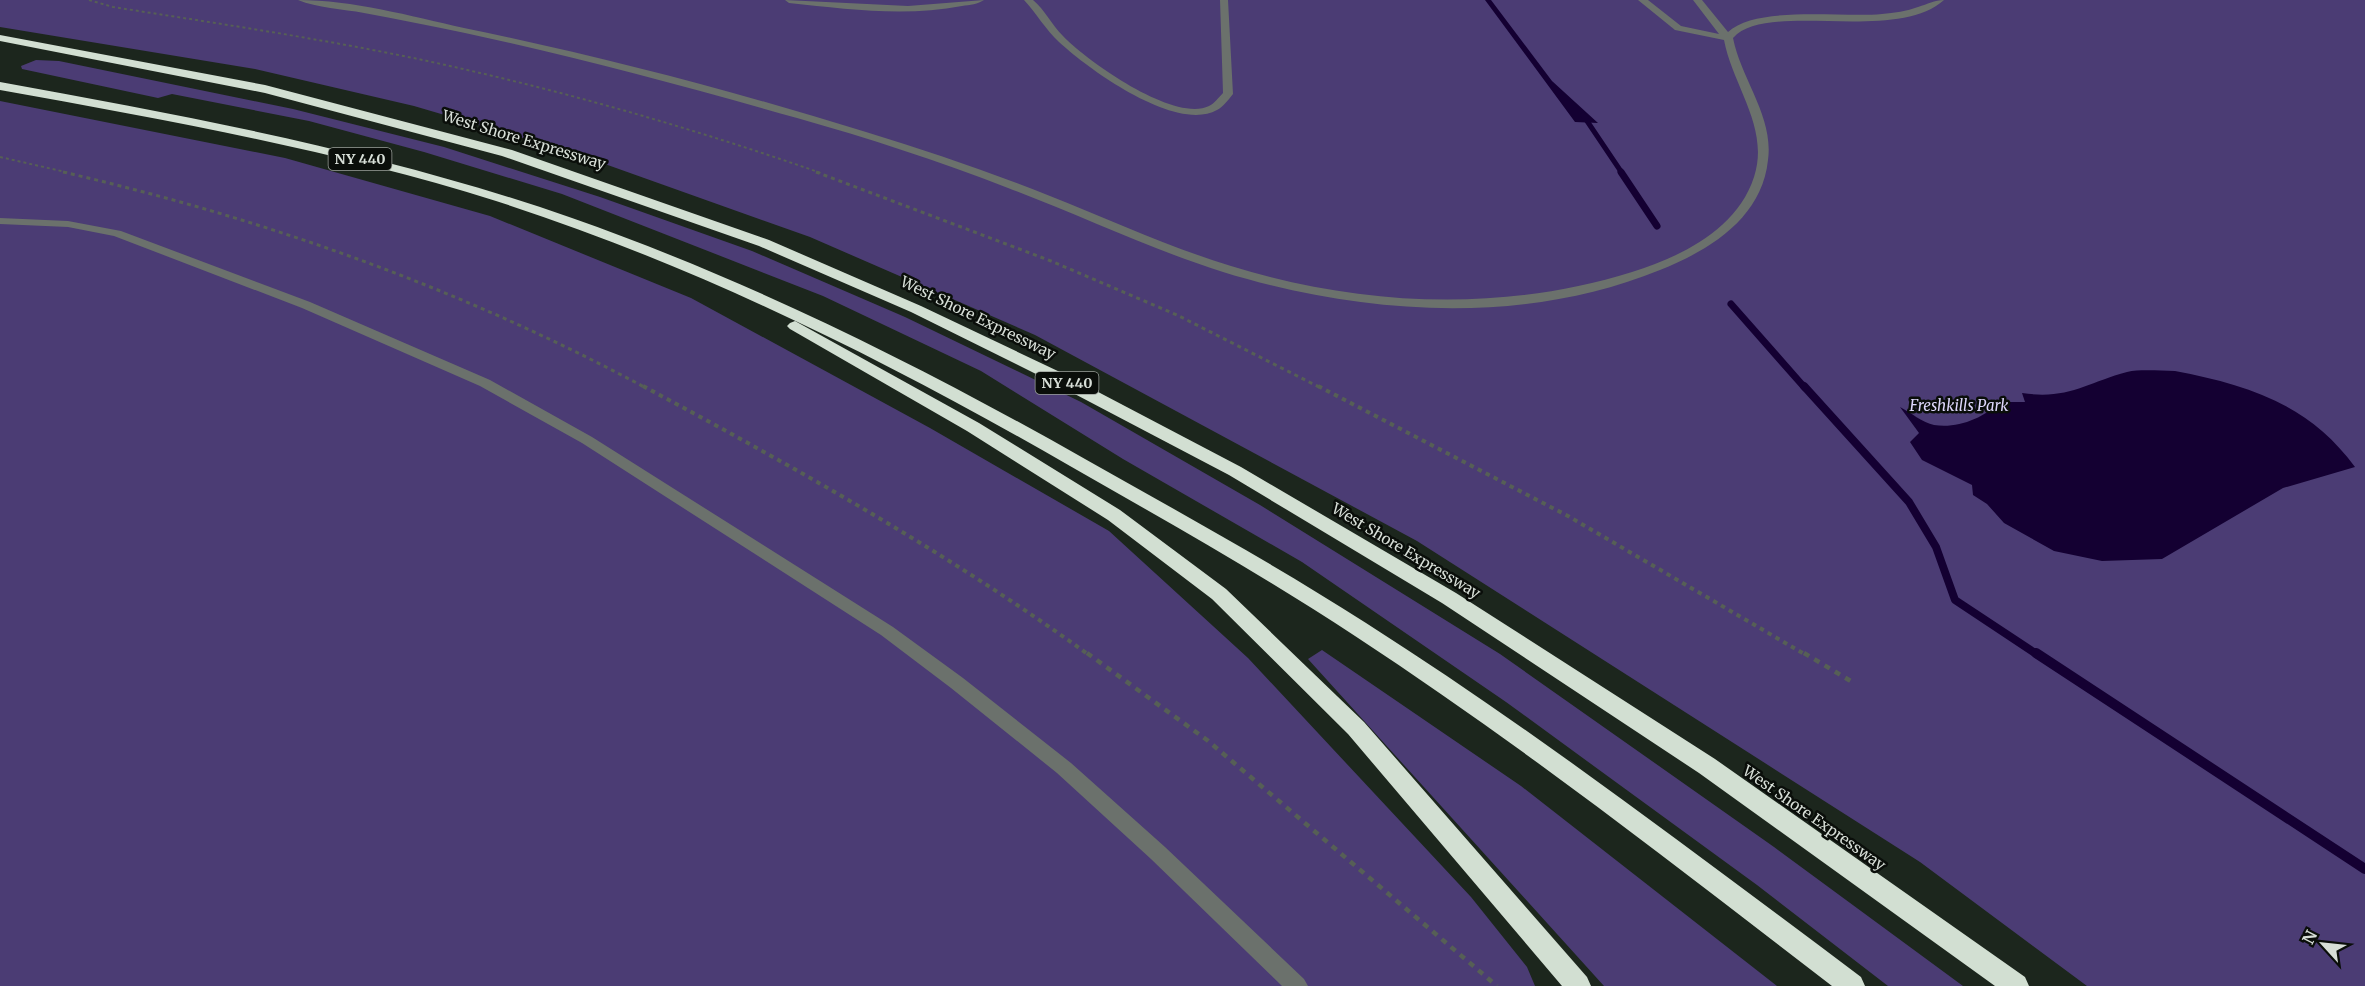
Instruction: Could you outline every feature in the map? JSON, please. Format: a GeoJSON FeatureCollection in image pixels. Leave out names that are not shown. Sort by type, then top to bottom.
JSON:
{"type":"FeatureCollection","features":[{"type":"Feature","properties":{"kind":"highway","name":"West Shore Expressway"},"geometry":{"type":"LineString","coordinates":[[0,38],[265,89],[385,118],[507,153],[764,243],[916,309],[1056,377],[1235,471],[1449,598],[1707,766],[2016,986]]}},
{"type":"Feature","properties":{"kind":"highway","name":"NY 440"},"geometry":{"type":"LineString","coordinates":[[0,86],[207,123],[319,147],[567,221],[707,276],[855,341],[995,414],[1184,523],[1392,649],[1635,821],[1852,986]]}},
{"type":"Feature","properties":{"kind":"highway"},"geometry":{"type":"LineString","coordinates":[[707,276],[973,427],[1114,516],[1219,594],[1356,728],[1578,986]]}},
{"type":"Feature","properties":{"kind":"lane"},"geometry":{"type":"LineString","coordinates":[[302,0],[432,24],[600,61],[800,115],[969,170],[1175,250],[1277,283],[1358,299],[1442,303],[1534,298],[1584,291],[1658,267],[1695,250],[1722,231],[1741,213],[1761,173],[1764,141],[1756,107],[1735,65],[1728,38],[1696,0]]}},
{"type":"Feature","properties":{"kind":"lane"},"geometry":{"type":"LineString","coordinates":[[789,0],[909,11],[980,0]]}},
{"type":"Feature","properties":{"kind":"lane"},"geometry":{"type":"LineString","coordinates":[[1028,0],[1065,42],[1109,75],[1158,104],[1196,112],[1216,108],[1228,94],[1224,0]]}},
{"type":"Feature","properties":{"kind":"lane"},"geometry":{"type":"LineString","coordinates":[[1642,0],[1678,28],[1700,35],[1728,38],[1741,27],[1767,19],[1895,16],[1920,11],[1940,0]]}},
{"type":"Feature","properties":{"kind":"lane"},"geometry":{"type":"LineString","coordinates":[[0,221],[68,224],[117,233],[306,305],[464,374],[516,399],[587,440],[887,631],[957,683],[1064,768],[1297,986]]}},
{"type":"Feature","properties":{"kind":"path"},"geometry":{"type":"LineString","coordinates":[[89,0],[421,61],[648,120],[842,181],[984,233],[1141,299],[1570,516],[1854,683]]}},
{"type":"Feature","properties":{"kind":"path"},"geometry":{"type":"LineString","coordinates":[[0,158],[120,185],[249,222],[363,260],[479,306],[631,380],[793,466],[1010,598],[1207,740],[1497,986]]}},
{"type":"Feature","properties":{"kind":"green space","name":"Freshkills Park"},"geometry":{"type":"Polygon","coordinates":[[[0,0],[2365,0],[2365,986],[2087,986],[1920,862],[1417,541],[1035,335],[810,237],[574,153],[414,106],[255,69],[0,27],[0,0]]]}},
{"type":"Feature","properties":{"kind":"green space"},"geometry":{"type":"Polygon","coordinates":[[[36,60],[59,61],[293,109],[444,147],[600,197],[752,251],[905,317],[1081,402],[1260,505],[1500,654],[1774,847],[1963,986],[1888,986],[1757,885],[1506,702],[1302,562],[1123,459],[981,371],[823,296],[562,194],[424,152],[309,121],[172,94],[158,98],[22,69],[21,66],[36,60]]]}},
{"type":"Feature","properties":{"kind":"green space"},"geometry":{"type":"Polygon","coordinates":[[[0,101],[285,158],[490,216],[691,298],[930,428],[1109,531],[1248,658],[1471,897],[1527,967],[1535,986],[0,986],[0,101]]]}},
{"type":"Feature","properties":{"kind":"green space"},"geometry":{"type":"Polygon","coordinates":[[[1322,650],[1521,786],[1777,986],[1604,986],[1308,659],[1322,650]]]}},
{"type":"Feature","properties":{"kind":"shaded area"},"geometry":{"type":"Polygon","coordinates":[[[1485,0],[1491,0],[1552,81],[1598,123],[1575,122],[1485,0]]]}},
{"type":"Feature","properties":{"kind":"shaded area"},"geometry":{"type":"Polygon","coordinates":[[[2132,371],[2175,371],[2227,383],[2275,401],[2318,427],[2355,467],[2283,488],[2162,559],[2102,561],[2054,551],[2004,523],[1987,504],[1973,495],[1972,485],[1922,460],[1910,442],[1919,433],[1900,407],[1930,424],[1943,426],[1961,424],[1986,413],[2000,402],[2025,402],[2022,393],[2038,395],[2065,392],[2132,371]]]}},
{"type":"Feature","properties":{"kind":"waterway"},"geometry":{"type":"LineString","coordinates":[[1583,115],[1622,173]]}},
{"type":"Feature","properties":{"kind":"waterway"},"geometry":{"type":"LineString","coordinates":[[1621,172],[1657,226]]}},
{"type":"Feature","properties":{"kind":"waterway"},"geometry":{"type":"LineString","coordinates":[[1731,304],[1805,388]]}},
{"type":"Feature","properties":{"kind":"waterway"},"geometry":{"type":"LineString","coordinates":[[1804,386],[1909,502],[1936,547],[1955,600],[2038,655]]}},
{"type":"Feature","properties":{"kind":"waterway"},"geometry":{"type":"LineString","coordinates":[[2036,653],[2365,869]]}}]}
